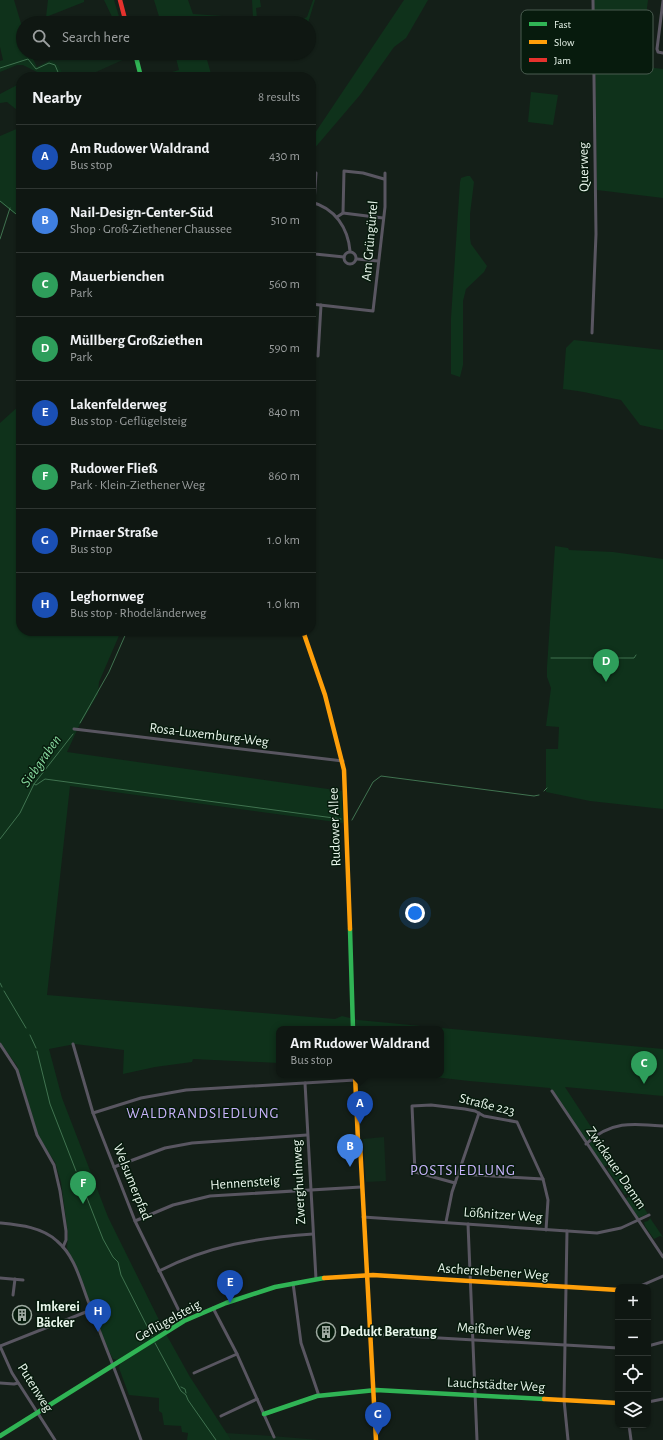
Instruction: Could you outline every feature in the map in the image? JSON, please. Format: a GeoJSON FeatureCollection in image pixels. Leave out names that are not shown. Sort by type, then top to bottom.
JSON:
{"type":"FeatureCollection","features":[{"type":"Feature","properties":{"kind":"street"},"geometry":{"type":"LineString","coordinates":[[120,0],[124,16]]}},
{"type":"Feature","properties":{"kind":"street","name":"Querweg"},"geometry":{"type":"LineString","coordinates":[[592,0],[592,10]]}},
{"type":"Feature","properties":{"kind":"street"},"geometry":{"type":"LineString","coordinates":[[663,1],[657,50],[663,54]]}},
{"type":"Feature","properties":{"kind":"street"},"geometry":{"type":"LineString","coordinates":[[136,60],[140,72]]}},
{"type":"Feature","properties":{"kind":"street","name":"Querweg"},"geometry":{"type":"LineString","coordinates":[[592,333],[596,234],[593,74]]}},
{"type":"Feature","properties":{"kind":"street"},"geometry":{"type":"LineString","coordinates":[[343,213],[343,170],[363,173],[384,179]]}},
{"type":"Feature","properties":{"kind":"street","name":"Am Grüngürtel"},"geometry":{"type":"LineString","coordinates":[[321,305],[374,311],[380,265],[378,261],[386,189],[384,179],[385,172]]}},
{"type":"Feature","properties":{"kind":"street"},"geometry":{"type":"LineString","coordinates":[[316,204],[337,217],[346,232],[350,251]]}},
{"type":"Feature","properties":{"kind":"street"},"geometry":{"type":"LineString","coordinates":[[337,217],[343,213],[383,218]]}},
{"type":"Feature","properties":{"kind":"street"},"geometry":{"type":"LineString","coordinates":[[344,257],[346,253],[350,251]]}},
{"type":"Feature","properties":{"kind":"street"},"geometry":{"type":"LineString","coordinates":[[350,251],[356,254],[357,258]]}},
{"type":"Feature","properties":{"kind":"street"},"geometry":{"type":"LineString","coordinates":[[316,254],[344,257]]}},
{"type":"Feature","properties":{"kind":"street"},"geometry":{"type":"LineString","coordinates":[[344,257],[346,262],[350,264],[354,263],[357,258]]}},
{"type":"Feature","properties":{"kind":"street"},"geometry":{"type":"LineString","coordinates":[[357,258],[378,261]]}},
{"type":"Feature","properties":{"kind":"street"},"geometry":{"type":"LineString","coordinates":[[316,304],[321,305],[318,356]]}},
{"type":"Feature","properties":{"kind":"street","name":"Rudower Allee"},"geometry":{"type":"LineString","coordinates":[[305,636],[324,695],[342,761],[353,1026]]}},
{"type":"Feature","properties":{"kind":"street","name":"Rosa-Luxemburg-Weg"},"geometry":{"type":"LineString","coordinates":[[74,729],[342,761]]}},
{"type":"Feature","properties":{"kind":"street"},"geometry":{"type":"LineString","coordinates":[[0,1044],[17,1070],[36,1132],[56,1171],[66,1231],[66,1240],[63,1247]]}},
{"type":"Feature","properties":{"kind":"street","name":"Welsumerpfad"},"geometry":{"type":"LineString","coordinates":[[73,1044],[93,1113],[135,1221],[184,1321]]}},
{"type":"Feature","properties":{"kind":"street"},"geometry":{"type":"LineString","coordinates":[[93,1113],[124,1102],[169,1092],[305,1083],[347,1078]]}},
{"type":"Feature","properties":{"kind":"street"},"geometry":{"type":"LineString","coordinates":[[355,1078],[358,1140],[357,1148],[359,1151],[376,1440]]}},
{"type":"Feature","properties":{"kind":"street","name":"Zwerghuhnweg"},"geometry":{"type":"LineString","coordinates":[[305,1083],[316,1279]]}},
{"type":"Feature","properties":{"kind":"street","name":"Zwickauer Damm"},"geometry":{"type":"LineString","coordinates":[[552,1091],[663,1257]]}},
{"type":"Feature","properties":{"kind":"street","name":"Straße 223"},"geometry":{"type":"LineString","coordinates":[[455,1183],[415,1172],[412,1106],[453,1107],[517,1122],[543,1179],[548,1200],[546,1230]]}},
{"type":"Feature","properties":{"kind":"street"},"geometry":{"type":"LineString","coordinates":[[446,1222],[455,1183],[479,1113]]}},
{"type":"Feature","properties":{"kind":"street"},"geometry":{"type":"LineString","coordinates":[[586,1144],[595,1135],[618,1125],[637,1124],[663,1126]]}},
{"type":"Feature","properties":{"kind":"street"},"geometry":{"type":"LineString","coordinates":[[114,1166],[165,1148],[192,1143],[308,1135]]}},
{"type":"Feature","properties":{"kind":"street"},"geometry":{"type":"LineString","coordinates":[[458,1174],[543,1179]]}},
{"type":"Feature","properties":{"kind":"street","name":"Hennensteig"},"geometry":{"type":"LineString","coordinates":[[135,1221],[173,1205],[205,1197],[361,1186]]}},
{"type":"Feature","properties":{"kind":"street","name":"Lößnitzer Weg"},"geometry":{"type":"LineString","coordinates":[[363,1217],[602,1233],[621,1228],[649,1215]]}},
{"type":"Feature","properties":{"kind":"street"},"geometry":{"type":"LineString","coordinates":[[0,1223],[24,1226],[43,1232],[54,1238],[63,1247],[79,1278],[141,1440]]}},
{"type":"Feature","properties":{"kind":"street"},"geometry":{"type":"LineString","coordinates":[[468,1224],[477,1440]]}},
{"type":"Feature","properties":{"kind":"street"},"geometry":{"type":"LineString","coordinates":[[567,1231],[564,1400],[568,1440]]}},
{"type":"Feature","properties":{"kind":"street"},"geometry":{"type":"LineString","coordinates":[[159,1271],[203,1252],[227,1245],[267,1237],[313,1234]]}},
{"type":"Feature","properties":{"kind":"street","name":"Geflügelsteig"},"geometry":{"type":"LineString","coordinates":[[0,1436],[36,1412],[184,1321],[213,1308],[249,1295],[293,1283],[316,1279],[366,1275]]}},
{"type":"Feature","properties":{"kind":"street","name":"Ascherslebener Weg"},"geometry":{"type":"LineString","coordinates":[[366,1275],[615,1290]]}},
{"type":"Feature","properties":{"kind":"street"},"geometry":{"type":"LineString","coordinates":[[645,1284],[663,1276]]}},
{"type":"Feature","properties":{"kind":"street"},"geometry":{"type":"LineString","coordinates":[[0,1278],[23,1280]]}},
{"type":"Feature","properties":{"kind":"street"},"geometry":{"type":"LineString","coordinates":[[13,1295],[15,1279]]}},
{"type":"Feature","properties":{"kind":"street"},"geometry":{"type":"LineString","coordinates":[[293,1283],[301,1343],[319,1396]]}},
{"type":"Feature","properties":{"kind":"street"},"geometry":{"type":"LineString","coordinates":[[213,1308],[237,1354],[274,1437]]}},
{"type":"Feature","properties":{"kind":"street"},"geometry":{"type":"LineString","coordinates":[[0,1346],[91,1310]]}},
{"type":"Feature","properties":{"kind":"street","name":"Meißner Weg"},"geometry":{"type":"LineString","coordinates":[[369,1334],[615,1348]]}},
{"type":"Feature","properties":{"kind":"street"},"geometry":{"type":"LineString","coordinates":[[651,1345],[663,1342]]}},
{"type":"Feature","properties":{"kind":"street","name":"Putenweg"},"geometry":{"type":"LineString","coordinates":[[0,1346],[7,1363],[18,1382],[55,1440]]}},
{"type":"Feature","properties":{"kind":"street"},"geometry":{"type":"LineString","coordinates":[[194,1373],[237,1354]]}},
{"type":"Feature","properties":{"kind":"street"},"geometry":{"type":"LineString","coordinates":[[0,1383],[14,1384],[18,1382]]}},
{"type":"Feature","properties":{"kind":"street","name":"Lauchstädter Weg"},"geometry":{"type":"LineString","coordinates":[[264,1414],[319,1396],[373,1390],[615,1403]]}},
{"type":"Feature","properties":{"kind":"street"},"geometry":{"type":"LineString","coordinates":[[221,1416],[258,1399]]}},
{"type":"Feature","properties":{"kind":"street"},"geometry":{"type":"LineString","coordinates":[[651,1401],[663,1399]]}},
{"type":"Feature","properties":{"kind":"street"},"geometry":{"type":"LineString","coordinates":[[629,1428],[631,1440]]}},
{"type":"Feature","properties":{"kind":"shaded area"},"geometry":{"type":"Polygon","coordinates":[[[0,0],[14,0],[19,16],[16,16],[16,60],[34,60],[37,67],[51,60],[59,66],[62,72],[37,72],[23,65],[17,65],[0,72],[0,61],[3,60],[0,47],[0,0]]]}},
{"type":"Feature","properties":{"kind":"shaded area"},"geometry":{"type":"Polygon","coordinates":[[[48,0],[84,0],[84,2],[46,16],[48,0]]]}},
{"type":"Feature","properties":{"kind":"shaded area"},"geometry":{"type":"Polygon","coordinates":[[[104,0],[114,0],[119,16],[112,16],[104,0]]]}},
{"type":"Feature","properties":{"kind":"shaded area"},"geometry":{"type":"Polygon","coordinates":[[[154,0],[188,0],[193,14],[223,16],[159,16],[154,0]]]}},
{"type":"Feature","properties":{"kind":"shaded area"},"geometry":{"type":"Polygon","coordinates":[[[252,0],[260,0],[261,7],[256,8],[257,16],[253,16],[252,0]]]}},
{"type":"Feature","properties":{"kind":"shaded area"},"geometry":{"type":"Polygon","coordinates":[[[313,0],[315,0],[310,16],[307,16],[313,0]]]}},
{"type":"Feature","properties":{"kind":"shaded area"},"geometry":{"type":"Polygon","coordinates":[[[404,0],[428,0],[406,38],[394,47],[360,95],[316,146],[316,132],[404,0]]]}},
{"type":"Feature","properties":{"kind":"shaded area"},"geometry":{"type":"Polygon","coordinates":[[[594,0],[648,0],[647,10],[594,10],[594,0]]]}},
{"type":"Feature","properties":{"kind":"shaded area"},"geometry":{"type":"Polygon","coordinates":[[[51,60],[123,60],[96,72],[57,72],[51,60]]]}},
{"type":"Feature","properties":{"kind":"shaded area"},"geometry":{"type":"Polygon","coordinates":[[[176,60],[207,60],[211,72],[172,72],[179,70],[176,60]]]}},
{"type":"Feature","properties":{"kind":"shaded area"},"geometry":{"type":"Polygon","coordinates":[[[653,68],[663,69],[663,198],[597,190],[595,74],[653,74],[653,68]]]}},
{"type":"Feature","properties":{"kind":"shaded area"},"geometry":{"type":"Polygon","coordinates":[[[16,86],[16,109],[7,102],[0,103],[0,94],[16,86]]]}},
{"type":"Feature","properties":{"kind":"shaded area"},"geometry":{"type":"Polygon","coordinates":[[[531,92],[558,95],[553,125],[528,122],[531,92]]]}},
{"type":"Feature","properties":{"kind":"shaded area"},"geometry":{"type":"Polygon","coordinates":[[[16,129],[16,215],[0,202],[0,136],[16,129]]]}},
{"type":"Feature","properties":{"kind":"shaded area"},"geometry":{"type":"Polygon","coordinates":[[[470,176],[474,182],[470,214],[471,244],[487,266],[484,272],[466,289],[463,301],[463,365],[460,377],[451,374],[451,318],[460,182],[461,178],[470,176]]]}},
{"type":"Feature","properties":{"kind":"shaded area"},"geometry":{"type":"Polygon","coordinates":[[[574,340],[663,350],[663,430],[640,425],[621,400],[563,389],[566,348],[574,340]]]}},
{"type":"Feature","properties":{"kind":"shaded area"},"geometry":{"type":"Polygon","coordinates":[[[16,409],[16,636],[119,636],[99,682],[98,694],[78,728],[67,752],[342,791],[343,823],[70,786],[47,995],[335,1019],[342,1016],[358,1020],[421,1026],[276,1026],[276,1063],[193,1059],[192,1062],[155,1067],[123,1074],[124,1050],[75,1044],[49,1049],[62,1098],[108,1217],[164,1330],[118,1360],[113,1359],[108,1349],[67,1248],[68,1234],[61,1182],[55,1162],[40,1141],[17,1066],[0,1042],[0,423],[16,409]]]}},
{"type":"Feature","properties":{"kind":"shaded area"},"geometry":{"type":"Polygon","coordinates":[[[555,546],[568,548],[569,550],[613,552],[663,559],[663,809],[590,801],[546,792],[546,749],[558,749],[559,727],[546,726],[551,688],[547,677],[547,667],[555,546]]]}},
{"type":"Feature","properties":{"kind":"shaded area"},"geometry":{"type":"Polygon","coordinates":[[[444,1028],[663,1049],[663,1096],[565,1087],[595,1133],[586,1142],[550,1088],[443,1078],[444,1028]]]}},
{"type":"Feature","properties":{"kind":"shaded area"},"geometry":{"type":"Polygon","coordinates":[[[596,1136],[612,1161],[603,1168],[590,1147],[590,1142],[596,1136]]]}},
{"type":"Feature","properties":{"kind":"shaded area"},"geometry":{"type":"Polygon","coordinates":[[[384,1137],[386,1181],[366,1182],[363,1139],[384,1137]]]}},
{"type":"Feature","properties":{"kind":"shaded area"},"geometry":{"type":"Polygon","coordinates":[[[614,1164],[632,1190],[625,1195],[607,1169],[614,1164]]]}},
{"type":"Feature","properties":{"kind":"shaded area"},"geometry":{"type":"Polygon","coordinates":[[[634,1193],[648,1214],[638,1218],[625,1199],[634,1193]]]}},
{"type":"Feature","properties":{"kind":"shaded area"},"geometry":{"type":"Polygon","coordinates":[[[650,1218],[663,1237],[660,1236],[654,1239],[645,1226],[644,1222],[648,1221],[650,1218]]]}},
{"type":"Feature","properties":{"kind":"shaded area"},"geometry":{"type":"Polygon","coordinates":[[[166,1334],[190,1377],[231,1440],[187,1440],[188,1433],[182,1432],[181,1426],[164,1425],[162,1413],[159,1411],[159,1398],[129,1395],[119,1368],[120,1364],[166,1334]]]}},
{"type":"Feature","properties":{"kind":"shaded area"},"geometry":{"type":"Polygon","coordinates":[[[225,1433],[272,1436],[319,1440],[231,1440],[225,1433]]]}},
{"type":"Feature","properties":{"kind":"waterway"},"geometry":{"type":"LineString","coordinates":[[0,68],[25,60]]}},
{"type":"Feature","properties":{"kind":"waterway"},"geometry":{"type":"LineString","coordinates":[[29,60],[36,69],[49,63],[55,65],[58,72]]}},
{"type":"Feature","properties":{"kind":"waterway","name":"Siebgraben"},"geometry":{"type":"LineString","coordinates":[[0,201],[16,214]]}},
{"type":"Feature","properties":{"kind":"waterway"},"geometry":{"type":"LineString","coordinates":[[0,239],[10,208]]}},
{"type":"Feature","properties":{"kind":"waterway","name":"Siebgraben"},"geometry":{"type":"LineString","coordinates":[[80,723],[109,672],[125,636]]}},
{"type":"Feature","properties":{"kind":"waterway"},"geometry":{"type":"LineString","coordinates":[[551,658],[634,658],[636,655]]}},
{"type":"Feature","properties":{"kind":"waterway","name":"Siebgraben"},"geometry":{"type":"LineString","coordinates":[[0,839],[20,813],[34,784],[73,734]]}},
{"type":"Feature","properties":{"kind":"waterway"},"geometry":{"type":"LineString","coordinates":[[352,820],[373,782],[381,776],[534,796],[539,795]]}},
{"type":"Feature","properties":{"kind":"waterway"},"geometry":{"type":"LineString","coordinates":[[34,784],[36,785],[45,779],[341,819]]}},
{"type":"Feature","properties":{"kind":"waterway"},"geometry":{"type":"LineString","coordinates":[[544,791],[547,788]]}},
{"type":"Feature","properties":{"kind":"waterway","name":"Siebgraben"},"geometry":{"type":"LineString","coordinates":[[0,983],[2,987]]}},
{"type":"Feature","properties":{"kind":"waterway","name":"Siebgraben"},"geometry":{"type":"LineString","coordinates":[[4,991],[26,1028]]}},
{"type":"Feature","properties":{"kind":"waterway","name":"Siebgraben"},"geometry":{"type":"LineString","coordinates":[[30,1035],[36,1048]]}},
{"type":"Feature","properties":{"kind":"waterway"},"geometry":{"type":"LineString","coordinates":[[37,1051],[50,1104],[76,1171]]}},
{"type":"Feature","properties":{"kind":"waterway"},"geometry":{"type":"LineString","coordinates":[[78,1175],[103,1239],[113,1257],[118,1262],[121,1275],[152,1336]]}},
{"type":"Feature","properties":{"kind":"waterway"},"geometry":{"type":"LineString","coordinates":[[155,1343],[181,1391],[186,1395],[216,1440]]}},
{"type":"Feature","properties":{"kind":"waterway"},"geometry":{"type":"LineString","coordinates":[[181,1387],[185,1389],[186,1393]]}},
{"type":"Feature","properties":{"kind":"traffic: fast"},"geometry":{"type":"LineString","coordinates":[[137,60],[140,72]]}},
{"type":"Feature","properties":{"kind":"traffic: fast"},"geometry":{"type":"LineString","coordinates":[[350,929],[353,1026]]}},
{"type":"Feature","properties":{"kind":"traffic: fast"},"geometry":{"type":"LineString","coordinates":[[0,1436],[184,1321],[226,1303],[275,1287],[324,1278]]}},
{"type":"Feature","properties":{"kind":"traffic: fast"},"geometry":{"type":"LineString","coordinates":[[264,1414],[317,1396],[376,1390],[544,1399]]}},
{"type":"Feature","properties":{"kind":"traffic: slow"},"geometry":{"type":"LineString","coordinates":[[305,636],[325,695],[344,770],[350,929]]}},
{"type":"Feature","properties":{"kind":"traffic: slow"},"geometry":{"type":"LineString","coordinates":[[355,1078],[358,1141]]}},
{"type":"Feature","properties":{"kind":"traffic: slow"},"geometry":{"type":"LineString","coordinates":[[358,1140],[360,1144],[376,1440]]}},
{"type":"Feature","properties":{"kind":"traffic: slow"},"geometry":{"type":"LineString","coordinates":[[324,1278],[373,1275],[615,1290]]}},
{"type":"Feature","properties":{"kind":"traffic: slow"},"geometry":{"type":"LineString","coordinates":[[544,1399],[615,1403]]}},
{"type":"Feature","properties":{"kind":"traffic: jam"},"geometry":{"type":"LineString","coordinates":[[120,0],[124,16]]}},
{"type":"Feature","properties":{"kind":"place","name":"Müllberg Großziethen"},"geometry":{"type":"Point","coordinates":[606,682]}},
{"type":"Feature","properties":{"kind":"place","name":"Mauerbienchen"},"geometry":{"type":"Point","coordinates":[644,1084]}},
{"type":"Feature","properties":{"kind":"place","name":"Am Rudower Waldrand"},"geometry":{"type":"Point","coordinates":[360,1124]}},
{"type":"Feature","properties":{"kind":"place","name":"Nail-Design-Center-Süd"},"geometry":{"type":"Point","coordinates":[350,1167]}},
{"type":"Feature","properties":{"kind":"place","name":"Rudower Fließ"},"geometry":{"type":"Point","coordinates":[83,1204]}},
{"type":"Feature","properties":{"kind":"place","name":"Lakenfelderweg"},"geometry":{"type":"Point","coordinates":[230,1303]}},
{"type":"Feature","properties":{"kind":"place","name":"Imkerei Bäcker"},"geometry":{"type":"Point","coordinates":[22,1315]}},
{"type":"Feature","properties":{"kind":"place","name":"Leghornweg"},"geometry":{"type":"Point","coordinates":[98,1332]}},
{"type":"Feature","properties":{"kind":"place","name":"Dedukt Beratung"},"geometry":{"type":"Point","coordinates":[326,1332]}},
{"type":"Feature","properties":{"kind":"place","name":"Pirnaer Straße"},"geometry":{"type":"Point","coordinates":[378,1435]}},
{"type":"Feature","properties":{"kind":"district","name":"WALDRANDSIEDLUNG"},"geometry":{"type":"Point","coordinates":[203,1113]}},
{"type":"Feature","properties":{"kind":"district","name":"POSTSIEDLUNG"},"geometry":{"type":"Point","coordinates":[463,1170]}}]}
